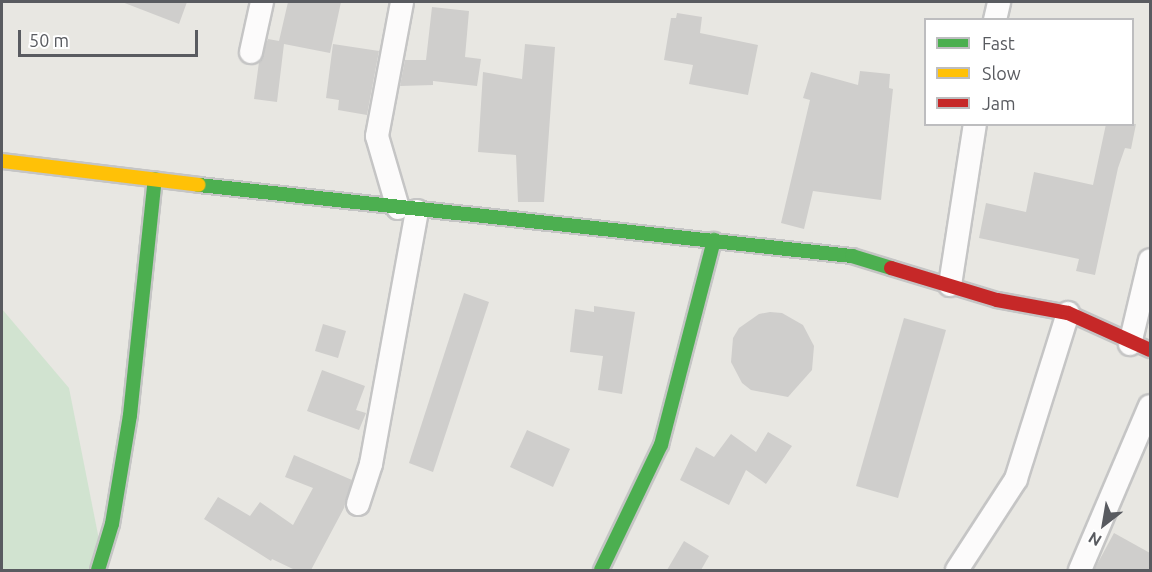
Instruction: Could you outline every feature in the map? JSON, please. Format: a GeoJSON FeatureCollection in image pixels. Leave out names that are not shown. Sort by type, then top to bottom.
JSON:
{"type":"FeatureCollection","features":[{"type":"Feature","properties":{"kind":"street"},"geometry":{"type":"LineString","coordinates":[[251,52],[262,2]]}},
{"type":"Feature","properties":{"kind":"street"},"geometry":{"type":"LineString","coordinates":[[358,504],[370,464],[408,210],[377,136],[399,2]]}},
{"type":"Feature","properties":{"kind":"street"},"geometry":{"type":"LineString","coordinates":[[995,18],[999,2]]}},
{"type":"Feature","properties":{"kind":"street"},"geometry":{"type":"LineString","coordinates":[[950,285],[975,126]]}},
{"type":"Feature","properties":{"kind":"street"},"geometry":{"type":"LineString","coordinates":[[2,161],[408,210],[852,256],[997,300],[1068,314],[1140,347],[1150,260]]}},
{"type":"Feature","properties":{"kind":"street"},"geometry":{"type":"LineString","coordinates":[[98,570],[112,524],[130,414],[155,179]]}},
{"type":"Feature","properties":{"kind":"street"},"geometry":{"type":"LineString","coordinates":[[601,570],[661,445],[714,240]]}},
{"type":"Feature","properties":{"kind":"street"},"geometry":{"type":"LineString","coordinates":[[957,570],[1016,479],[1068,314]]}},
{"type":"Feature","properties":{"kind":"street"},"geometry":{"type":"LineString","coordinates":[[1080,570],[1150,406]]}},
{"type":"Feature","properties":{"kind":"green space"},"geometry":{"type":"Polygon","coordinates":[[[2,309],[69,388],[105,570],[2,570],[2,309]]]}},
{"type":"Feature","properties":{"kind":"building"},"geometry":{"type":"Polygon","coordinates":[[[122,2],[187,2],[179,24],[122,2]]]}},
{"type":"Feature","properties":{"kind":"building"},"geometry":{"type":"Polygon","coordinates":[[[288,2],[341,2],[330,53],[284,44],[277,102],[254,99],[259,62],[268,39],[279,41],[288,2]]]}},
{"type":"Feature","properties":{"kind":"building"},"geometry":{"type":"Polygon","coordinates":[[[432,7],[469,11],[465,57],[481,59],[477,86],[433,81],[433,85],[400,86],[405,60],[426,60],[432,7]]]}},
{"type":"Feature","properties":{"kind":"building"},"geometry":{"type":"Polygon","coordinates":[[[677,13],[702,17],[700,33],[758,45],[748,95],[689,84],[693,65],[664,60],[671,18],[676,18],[677,13]]]}},
{"type":"Feature","properties":{"kind":"building"},"geometry":{"type":"Polygon","coordinates":[[[333,44],[379,51],[367,115],[338,110],[339,100],[326,98],[333,44]]]}},
{"type":"Feature","properties":{"kind":"building"},"geometry":{"type":"Polygon","coordinates":[[[525,44],[555,47],[544,202],[518,202],[516,155],[478,152],[483,72],[522,79],[525,44]]]}},
{"type":"Feature","properties":{"kind":"building"},"geometry":{"type":"Polygon","coordinates":[[[860,71],[890,74],[889,88],[893,89],[881,200],[813,191],[804,229],[781,223],[810,100],[803,98],[811,72],[858,85],[860,71]]]}},
{"type":"Feature","properties":{"kind":"building"},"geometry":{"type":"Polygon","coordinates":[[[1136,124],[1131,149],[1125,148],[1118,168],[1095,275],[1076,271],[1079,259],[979,238],[986,203],[1026,212],[1034,172],[1093,185],[1106,126],[1134,126],[1136,124]]]}},
{"type":"Feature","properties":{"kind":"building"},"geometry":{"type":"Polygon","coordinates":[[[464,293],[489,302],[433,472],[409,463],[464,293]]]}},
{"type":"Feature","properties":{"kind":"building"},"geometry":{"type":"Polygon","coordinates":[[[594,306],[635,312],[622,394],[598,390],[603,356],[570,352],[575,309],[594,312],[594,306]]]}},
{"type":"Feature","properties":{"kind":"building"},"geometry":{"type":"Polygon","coordinates":[[[782,313],[803,325],[814,346],[812,370],[788,397],[751,390],[742,383],[731,362],[733,338],[739,328],[759,314],[782,313]]]}},
{"type":"Feature","properties":{"kind":"building"},"geometry":{"type":"Polygon","coordinates":[[[904,318],[946,330],[898,498],[856,486],[904,318]]]}},
{"type":"Feature","properties":{"kind":"building"},"geometry":{"type":"Polygon","coordinates":[[[323,324],[346,331],[338,358],[315,351],[323,324]]]}},
{"type":"Feature","properties":{"kind":"building"},"geometry":{"type":"Polygon","coordinates":[[[322,370],[365,386],[356,410],[366,413],[359,430],[307,411],[322,370]]]}},
{"type":"Feature","properties":{"kind":"building"},"geometry":{"type":"Polygon","coordinates":[[[527,430],[570,449],[553,487],[510,467],[527,430]]]}},
{"type":"Feature","properties":{"kind":"building"},"geometry":{"type":"Polygon","coordinates":[[[768,432],[792,446],[766,484],[746,470],[729,505],[680,480],[696,447],[714,457],[731,434],[756,452],[768,432]]]}},
{"type":"Feature","properties":{"kind":"building"},"geometry":{"type":"Polygon","coordinates":[[[294,455],[352,480],[344,508],[311,570],[295,570],[272,559],[271,561],[204,519],[218,497],[250,516],[260,502],[293,525],[313,488],[285,477],[294,455]]]}},
{"type":"Feature","properties":{"kind":"building"},"geometry":{"type":"Polygon","coordinates":[[[1114,533],[1150,553],[1150,570],[1094,570],[1114,533]]]}},
{"type":"Feature","properties":{"kind":"building"},"geometry":{"type":"Polygon","coordinates":[[[684,541],[709,556],[701,570],[667,570],[684,541]]]}},
{"type":"Feature","properties":{"kind":"traffic: fast"},"geometry":{"type":"LineString","coordinates":[[98,570],[112,524],[130,415],[155,179]]}},
{"type":"Feature","properties":{"kind":"traffic: fast"},"geometry":{"type":"LineString","coordinates":[[199,185],[852,256],[891,268]]}},
{"type":"Feature","properties":{"kind":"traffic: fast"},"geometry":{"type":"LineString","coordinates":[[601,570],[661,445],[714,240]]}},
{"type":"Feature","properties":{"kind":"traffic: slow"},"geometry":{"type":"LineString","coordinates":[[2,161],[199,185]]}},
{"type":"Feature","properties":{"kind":"traffic: jam"},"geometry":{"type":"LineString","coordinates":[[891,268],[997,300],[1068,313],[1150,350]]}}]}
